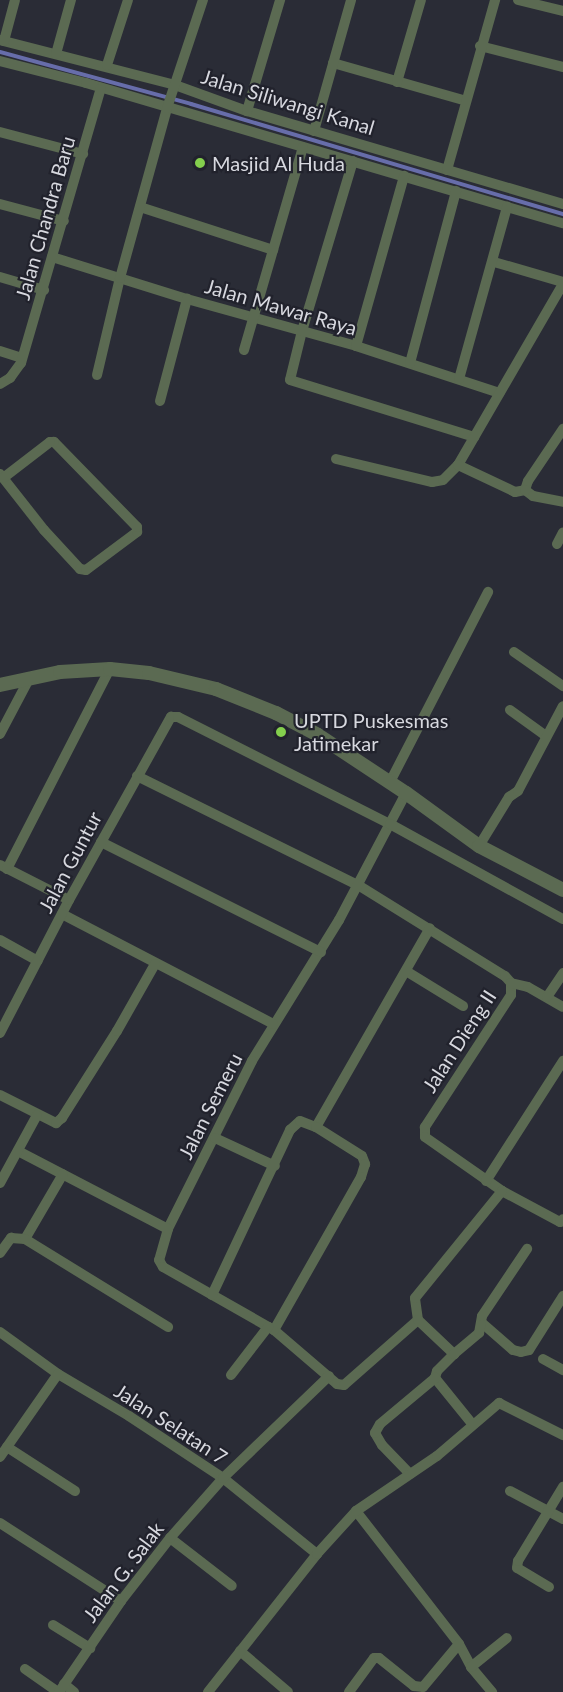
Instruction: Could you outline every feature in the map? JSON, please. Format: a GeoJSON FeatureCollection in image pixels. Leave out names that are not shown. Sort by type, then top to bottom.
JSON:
{"type":"FeatureCollection","features":[{"type":"Feature","properties":{"kind":"street"},"geometry":{"type":"LineString","coordinates":[[2,40],[15,0]]}},
{"type":"Feature","properties":{"kind":"street"},"geometry":{"type":"LineString","coordinates":[[56,54],[71,0]]}},
{"type":"Feature","properties":{"kind":"street"},"geometry":{"type":"LineString","coordinates":[[108,65],[128,0]]}},
{"type":"Feature","properties":{"kind":"street"},"geometry":{"type":"LineString","coordinates":[[97,375],[120,278],[168,106],[203,0]]}},
{"type":"Feature","properties":{"kind":"street"},"geometry":{"type":"LineString","coordinates":[[247,111],[280,0]]}},
{"type":"Feature","properties":{"kind":"street"},"geometry":{"type":"LineString","coordinates":[[314,130],[351,0]]}},
{"type":"Feature","properties":{"kind":"street"},"geometry":{"type":"LineString","coordinates":[[397,82],[421,0]]}},
{"type":"Feature","properties":{"kind":"street"},"geometry":{"type":"LineString","coordinates":[[447,170],[480,46],[495,0]]}},
{"type":"Feature","properties":{"kind":"street"},"geometry":{"type":"LineString","coordinates":[[518,0],[563,11]]}},
{"type":"Feature","properties":{"kind":"street","name":"Jalan Siliwangi Kanal"},"geometry":{"type":"LineString","coordinates":[[2,40],[108,65],[247,111],[563,204]]}},
{"type":"Feature","properties":{"kind":"street"},"geometry":{"type":"LineString","coordinates":[[480,46],[563,67]]}},
{"type":"Feature","properties":{"kind":"street"},"geometry":{"type":"LineString","coordinates":[[0,62],[168,106],[563,223]]}},
{"type":"Feature","properties":{"kind":"street"},"geometry":{"type":"LineString","coordinates":[[333,63],[466,101]]}},
{"type":"Feature","properties":{"kind":"street","name":"Jalan Chandra Baru"},"geometry":{"type":"LineString","coordinates":[[0,384],[10,378],[22,358],[44,290],[101,88]]}},
{"type":"Feature","properties":{"kind":"street"},"geometry":{"type":"LineString","coordinates":[[0,132],[83,154]]}},
{"type":"Feature","properties":{"kind":"street"},"geometry":{"type":"LineString","coordinates":[[244,350],[303,147]]}},
{"type":"Feature","properties":{"kind":"street"},"geometry":{"type":"LineString","coordinates":[[353,162],[290,375],[294,383],[474,437]]}},
{"type":"Feature","properties":{"kind":"street"},"geometry":{"type":"LineString","coordinates":[[356,346],[404,176]]}},
{"type":"Feature","properties":{"kind":"street"},"geometry":{"type":"LineString","coordinates":[[410,363],[456,191]]}},
{"type":"Feature","properties":{"kind":"street"},"geometry":{"type":"LineString","coordinates":[[0,204],[64,221]]}},
{"type":"Feature","properties":{"kind":"street"},"geometry":{"type":"LineString","coordinates":[[140,207],[273,250]]}},
{"type":"Feature","properties":{"kind":"street"},"geometry":{"type":"LineString","coordinates":[[459,379],[494,262],[507,207]]}},
{"type":"Feature","properties":{"kind":"street","name":"Jalan Mawar Raya"},"geometry":{"type":"LineString","coordinates":[[52,257],[187,299],[356,346],[500,393]]}},
{"type":"Feature","properties":{"kind":"street"},"geometry":{"type":"LineString","coordinates":[[336,459],[432,482],[443,480],[458,465],[563,283],[494,262]]}},
{"type":"Feature","properties":{"kind":"street"},"geometry":{"type":"LineString","coordinates":[[0,277],[44,290]]}},
{"type":"Feature","properties":{"kind":"street"},"geometry":{"type":"LineString","coordinates":[[160,401],[187,299]]}},
{"type":"Feature","properties":{"kind":"street"},"geometry":{"type":"LineString","coordinates":[[0,351],[22,358]]}},
{"type":"Feature","properties":{"kind":"street"},"geometry":{"type":"LineString","coordinates":[[525,490],[528,481],[558,446],[563,429]]}},
{"type":"Feature","properties":{"kind":"street"},"geometry":{"type":"LineString","coordinates":[[50,442],[54,442],[137,527],[132,538],[86,570],[80,569],[44,530],[2,476],[50,442]]}},
{"type":"Feature","properties":{"kind":"street"},"geometry":{"type":"LineString","coordinates":[[458,465],[515,492],[525,490]]}},
{"type":"Feature","properties":{"kind":"street"},"geometry":{"type":"LineString","coordinates":[[525,490],[532,496],[563,502]]}},
{"type":"Feature","properties":{"kind":"street"},"geometry":{"type":"LineString","coordinates":[[558,544],[563,532]]}},
{"type":"Feature","properties":{"kind":"street"},"geometry":{"type":"LineString","coordinates":[[390,782],[488,592]]}},
{"type":"Feature","properties":{"kind":"street"},"geometry":{"type":"LineString","coordinates":[[514,652],[563,686]]}},
{"type":"Feature","properties":{"kind":"street"},"geometry":{"type":"LineString","coordinates":[[69,900],[4,867],[110,669]]}},
{"type":"Feature","properties":{"kind":"street"},"geometry":{"type":"LineString","coordinates":[[0,685],[30,677],[110,669],[181,680],[248,701],[318,735],[406,793],[479,846],[536,878],[563,890]]}},
{"type":"Feature","properties":{"kind":"street"},"geometry":{"type":"LineString","coordinates":[[0,734],[30,677]]}},
{"type":"Feature","properties":{"kind":"street"},"geometry":{"type":"LineString","coordinates":[[479,846],[509,797],[518,791],[563,706]]}},
{"type":"Feature","properties":{"kind":"street"},"geometry":{"type":"LineString","coordinates":[[510,710],[546,736]]}},
{"type":"Feature","properties":{"kind":"street","name":"Jalan Guntur"},"geometry":{"type":"LineString","coordinates":[[0,1033],[3,1020],[38,961],[69,900],[171,717],[178,717],[390,824]]}},
{"type":"Feature","properties":{"kind":"street","name":"Jalan Dieng II"},"geometry":{"type":"LineString","coordinates":[[137,776],[358,885],[495,967],[511,983],[511,995],[424,1131],[429,1142],[502,1191],[561,1221]]}},
{"type":"Feature","properties":{"kind":"street","name":"Jalan Semeru"},"geometry":{"type":"LineString","coordinates":[[328,1376],[271,1328],[163,1267],[159,1260],[160,1250],[168,1229],[273,1024],[321,952],[406,793]]}},
{"type":"Feature","properties":{"kind":"street"},"geometry":{"type":"LineString","coordinates":[[390,824],[563,919]]}},
{"type":"Feature","properties":{"kind":"street"},"geometry":{"type":"LineString","coordinates":[[101,842],[321,952]]}},
{"type":"Feature","properties":{"kind":"street"},"geometry":{"type":"LineString","coordinates":[[62,914],[273,1024]]}},
{"type":"Feature","properties":{"kind":"street"},"geometry":{"type":"LineString","coordinates":[[316,1127],[430,928]]}},
{"type":"Feature","properties":{"kind":"street"},"geometry":{"type":"LineString","coordinates":[[0,940],[38,961]]}},
{"type":"Feature","properties":{"kind":"street"},"geometry":{"type":"LineString","coordinates":[[0,1095],[56,1123],[62,1118],[117,1031],[155,964]]}},
{"type":"Feature","properties":{"kind":"street"},"geometry":{"type":"LineString","coordinates":[[405,971],[463,1006]]}},
{"type":"Feature","properties":{"kind":"street"},"geometry":{"type":"LineString","coordinates":[[547,998],[563,973]]}},
{"type":"Feature","properties":{"kind":"street"},"geometry":{"type":"LineString","coordinates":[[511,983],[528,987],[563,1007]]}},
{"type":"Feature","properties":{"kind":"street"},"geometry":{"type":"LineString","coordinates":[[486,1180],[563,1061]]}},
{"type":"Feature","properties":{"kind":"street"},"geometry":{"type":"LineString","coordinates":[[0,1183],[37,1115]]}},
{"type":"Feature","properties":{"kind":"street"},"geometry":{"type":"LineString","coordinates":[[212,1296],[296,1124],[300,1121],[316,1127],[362,1156],[365,1164],[361,1177],[271,1328],[231,1375]]}},
{"type":"Feature","properties":{"kind":"street"},"geometry":{"type":"LineString","coordinates":[[215,1138],[275,1166]]}},
{"type":"Feature","properties":{"kind":"street"},"geometry":{"type":"LineString","coordinates":[[18,1151],[168,1229]]}},
{"type":"Feature","properties":{"kind":"street"},"geometry":{"type":"LineString","coordinates":[[25,1239],[63,1174]]}},
{"type":"Feature","properties":{"kind":"street"},"geometry":{"type":"LineString","coordinates":[[454,1354],[418,1320],[415,1298],[502,1191]]}},
{"type":"Feature","properties":{"kind":"street"},"geometry":{"type":"LineString","coordinates":[[0,1252],[11,1238],[25,1239],[168,1327]]}},
{"type":"Feature","properties":{"kind":"street"},"geometry":{"type":"LineString","coordinates":[[410,1474],[382,1445],[375,1433],[380,1424],[435,1378],[437,1371],[454,1354],[474,1340],[486,1310],[527,1249]]}},
{"type":"Feature","properties":{"kind":"street"},"geometry":{"type":"LineString","coordinates":[[482,1323],[513,1350],[521,1352],[529,1350],[563,1296]]}},
{"type":"Feature","properties":{"kind":"street"},"geometry":{"type":"LineString","coordinates":[[328,1376],[337,1384],[344,1385],[351,1382],[418,1320]]}},
{"type":"Feature","properties":{"kind":"street","name":"Jalan Selatan 7"},"geometry":{"type":"LineString","coordinates":[[0,1332],[58,1374],[129,1416],[223,1478],[316,1554]]}},
{"type":"Feature","properties":{"kind":"street"},"geometry":{"type":"LineString","coordinates":[[543,1359],[563,1370]]}},
{"type":"Feature","properties":{"kind":"street"},"geometry":{"type":"LineString","coordinates":[[0,1457],[58,1374]]}},
{"type":"Feature","properties":{"kind":"street","name":"Jalan G. Salak"},"geometry":{"type":"LineString","coordinates":[[60,1690],[122,1601],[170,1538],[223,1478],[328,1376]]}},
{"type":"Feature","properties":{"kind":"street"},"geometry":{"type":"LineString","coordinates":[[435,1378],[473,1425]]}},
{"type":"Feature","properties":{"kind":"street"},"geometry":{"type":"LineString","coordinates":[[208,1692],[316,1554],[356,1511],[437,1456],[499,1402],[563,1435]]}},
{"type":"Feature","properties":{"kind":"street"},"geometry":{"type":"LineString","coordinates":[[7,1448],[75,1491]]}},
{"type":"Feature","properties":{"kind":"street"},"geometry":{"type":"LineString","coordinates":[[549,1587],[517,1568],[563,1487]]}},
{"type":"Feature","properties":{"kind":"street"},"geometry":{"type":"LineString","coordinates":[[510,1491],[563,1519]]}},
{"type":"Feature","properties":{"kind":"street"},"geometry":{"type":"LineString","coordinates":[[356,1511],[459,1644],[471,1667],[492,1692]]}},
{"type":"Feature","properties":{"kind":"street"},"geometry":{"type":"LineString","coordinates":[[0,1523],[122,1601]]}},
{"type":"Feature","properties":{"kind":"street"},"geometry":{"type":"LineString","coordinates":[[170,1538],[232,1586]]}},
{"type":"Feature","properties":{"kind":"street"},"geometry":{"type":"LineString","coordinates":[[53,1625],[90,1648]]}},
{"type":"Feature","properties":{"kind":"street"},"geometry":{"type":"LineString","coordinates":[[471,1667],[507,1638]]}},
{"type":"Feature","properties":{"kind":"street"},"geometry":{"type":"LineString","coordinates":[[349,1692],[374,1658],[380,1658],[414,1686],[423,1687],[459,1644]]}},
{"type":"Feature","properties":{"kind":"street"},"geometry":{"type":"LineString","coordinates":[[240,1651],[288,1692]]}},
{"type":"Feature","properties":{"kind":"street"},"geometry":{"type":"LineString","coordinates":[[25,1669],[60,1690],[74,1692]]}},
{"type":"Feature","properties":{"kind":"waterway"},"geometry":{"type":"LineString","coordinates":[[0,52],[191,104],[563,214]]}},
{"type":"Feature","properties":{"kind":"place","name":"Masjid Al Huda"},"geometry":{"type":"Point","coordinates":[200,163]}},
{"type":"Feature","properties":{"kind":"place","name":"UPTD Puskesmas Jatimekar"},"geometry":{"type":"Point","coordinates":[281,732]}}]}
